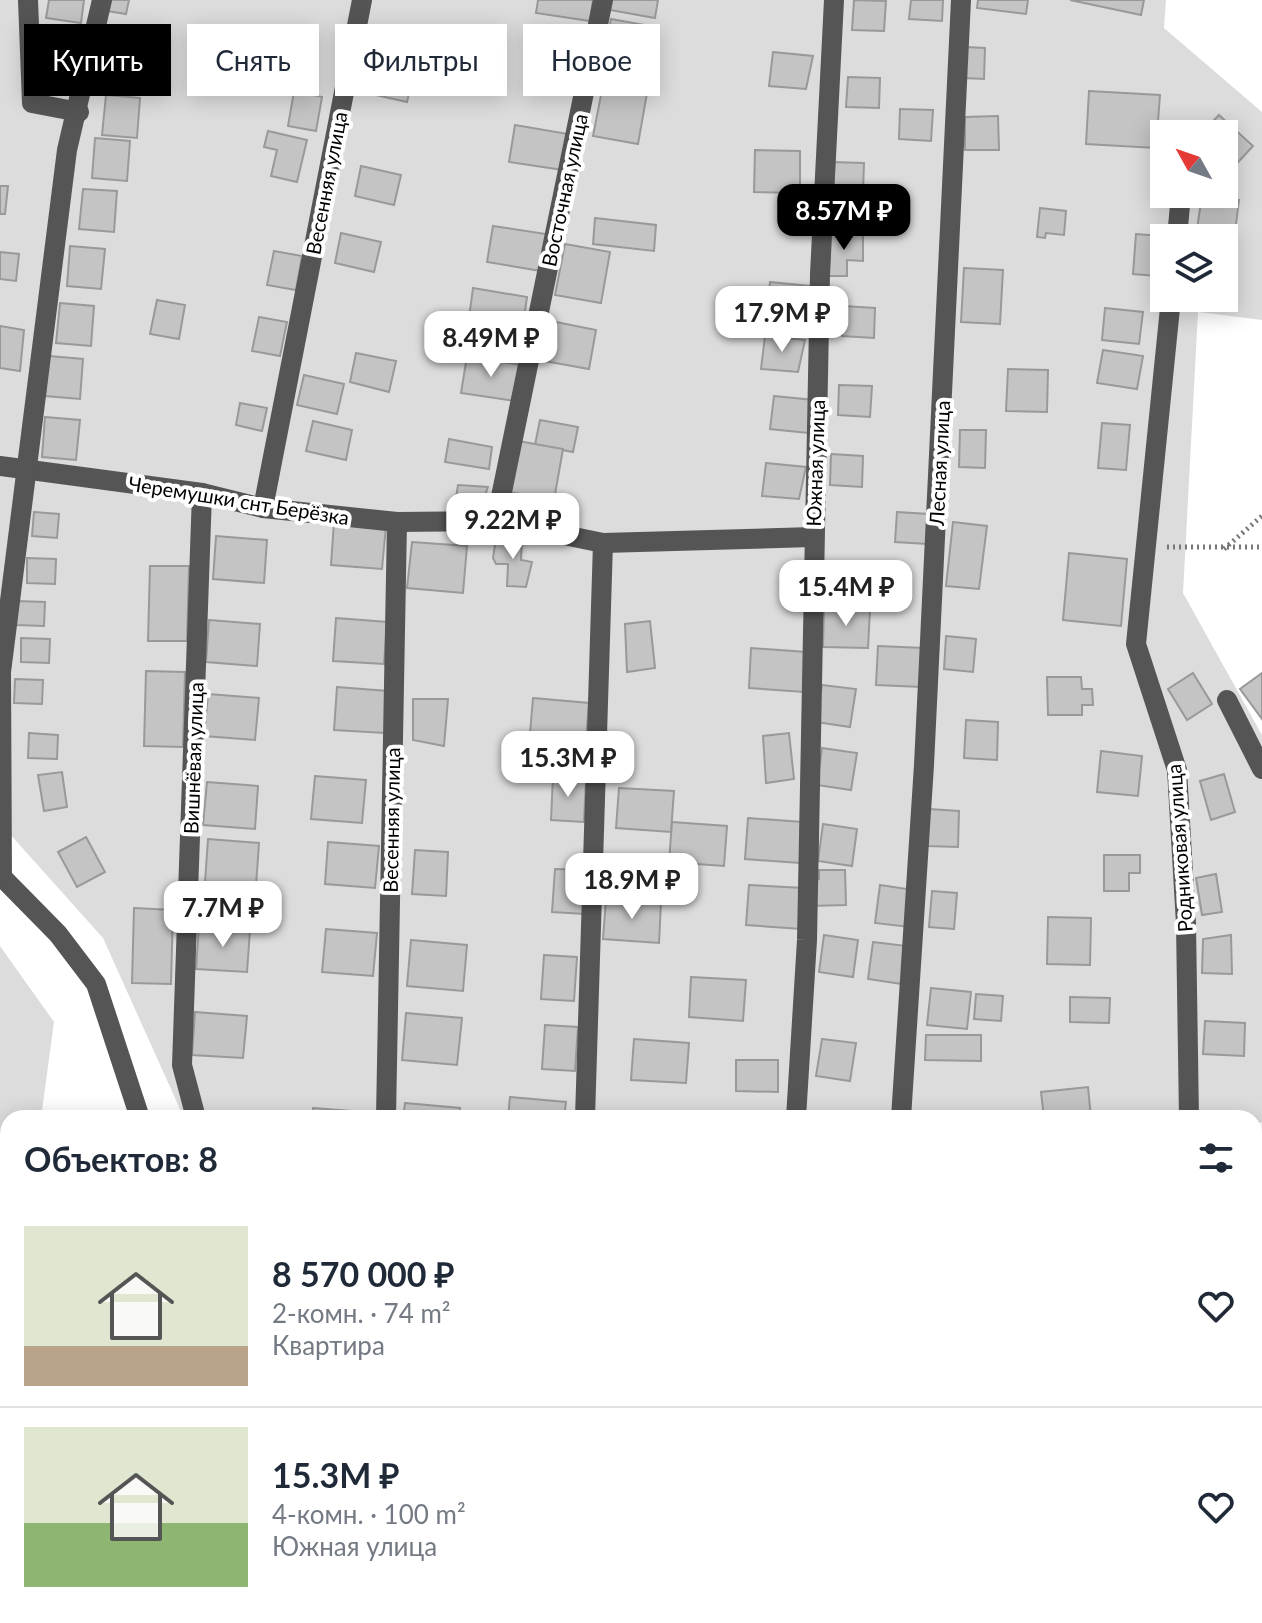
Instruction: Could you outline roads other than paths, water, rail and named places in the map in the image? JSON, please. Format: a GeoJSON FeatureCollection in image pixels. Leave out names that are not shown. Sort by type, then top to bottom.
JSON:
{"type":"FeatureCollection","features":[{"type":"Feature","properties":{"kind":"street"},"geometry":{"type":"LineString","coordinates":[[28,0],[32,103],[79,112]]}},
{"type":"Feature","properties":{"kind":"street"},"geometry":{"type":"LineString","coordinates":[[102,0],[79,112],[67,150],[1,672],[1,876],[58,934],[96,984],[137,1110]]}},
{"type":"Feature","properties":{"kind":"street","name":"Весенняя улица"},"geometry":{"type":"LineString","coordinates":[[263,508],[362,0]]}},
{"type":"Feature","properties":{"kind":"street","name":"Восточная улица"},"geometry":{"type":"LineString","coordinates":[[496,521],[603,0]]}},
{"type":"Feature","properties":{"kind":"street","name":"Южная улица"},"geometry":{"type":"LineString","coordinates":[[796,1110],[807,940],[820,274],[834,0]]}},
{"type":"Feature","properties":{"kind":"street","name":"Лесная улица"},"geometry":{"type":"LineString","coordinates":[[902,1110],[924,765],[961,0]]}},
{"type":"Feature","properties":{"kind":"street","name":"Родниковая улица"},"geometry":{"type":"LineString","coordinates":[[1170,312],[1136,644],[1177,770],[1186,924],[1189,1110]]}},
{"type":"Feature","properties":{"kind":"street","name":"Черемушки снт Берёзка"},"geometry":{"type":"LineString","coordinates":[[0,466],[202,493],[263,508],[397,522],[496,521],[603,543],[813,537]]}},
{"type":"Feature","properties":{"kind":"street","name":"Вишнёвая улица"},"geometry":{"type":"LineString","coordinates":[[194,1110],[182,1065],[202,493]]}},
{"type":"Feature","properties":{"kind":"street","name":"Весенняя улица"},"geometry":{"type":"LineString","coordinates":[[386,1110],[397,522]]}},
{"type":"Feature","properties":{"kind":"street"},"geometry":{"type":"LineString","coordinates":[[585,1110],[603,543]]}},
{"type":"Feature","properties":{"kind":"street"},"geometry":{"type":"LineString","coordinates":[[1227,700],[1262,769]]}}]}
